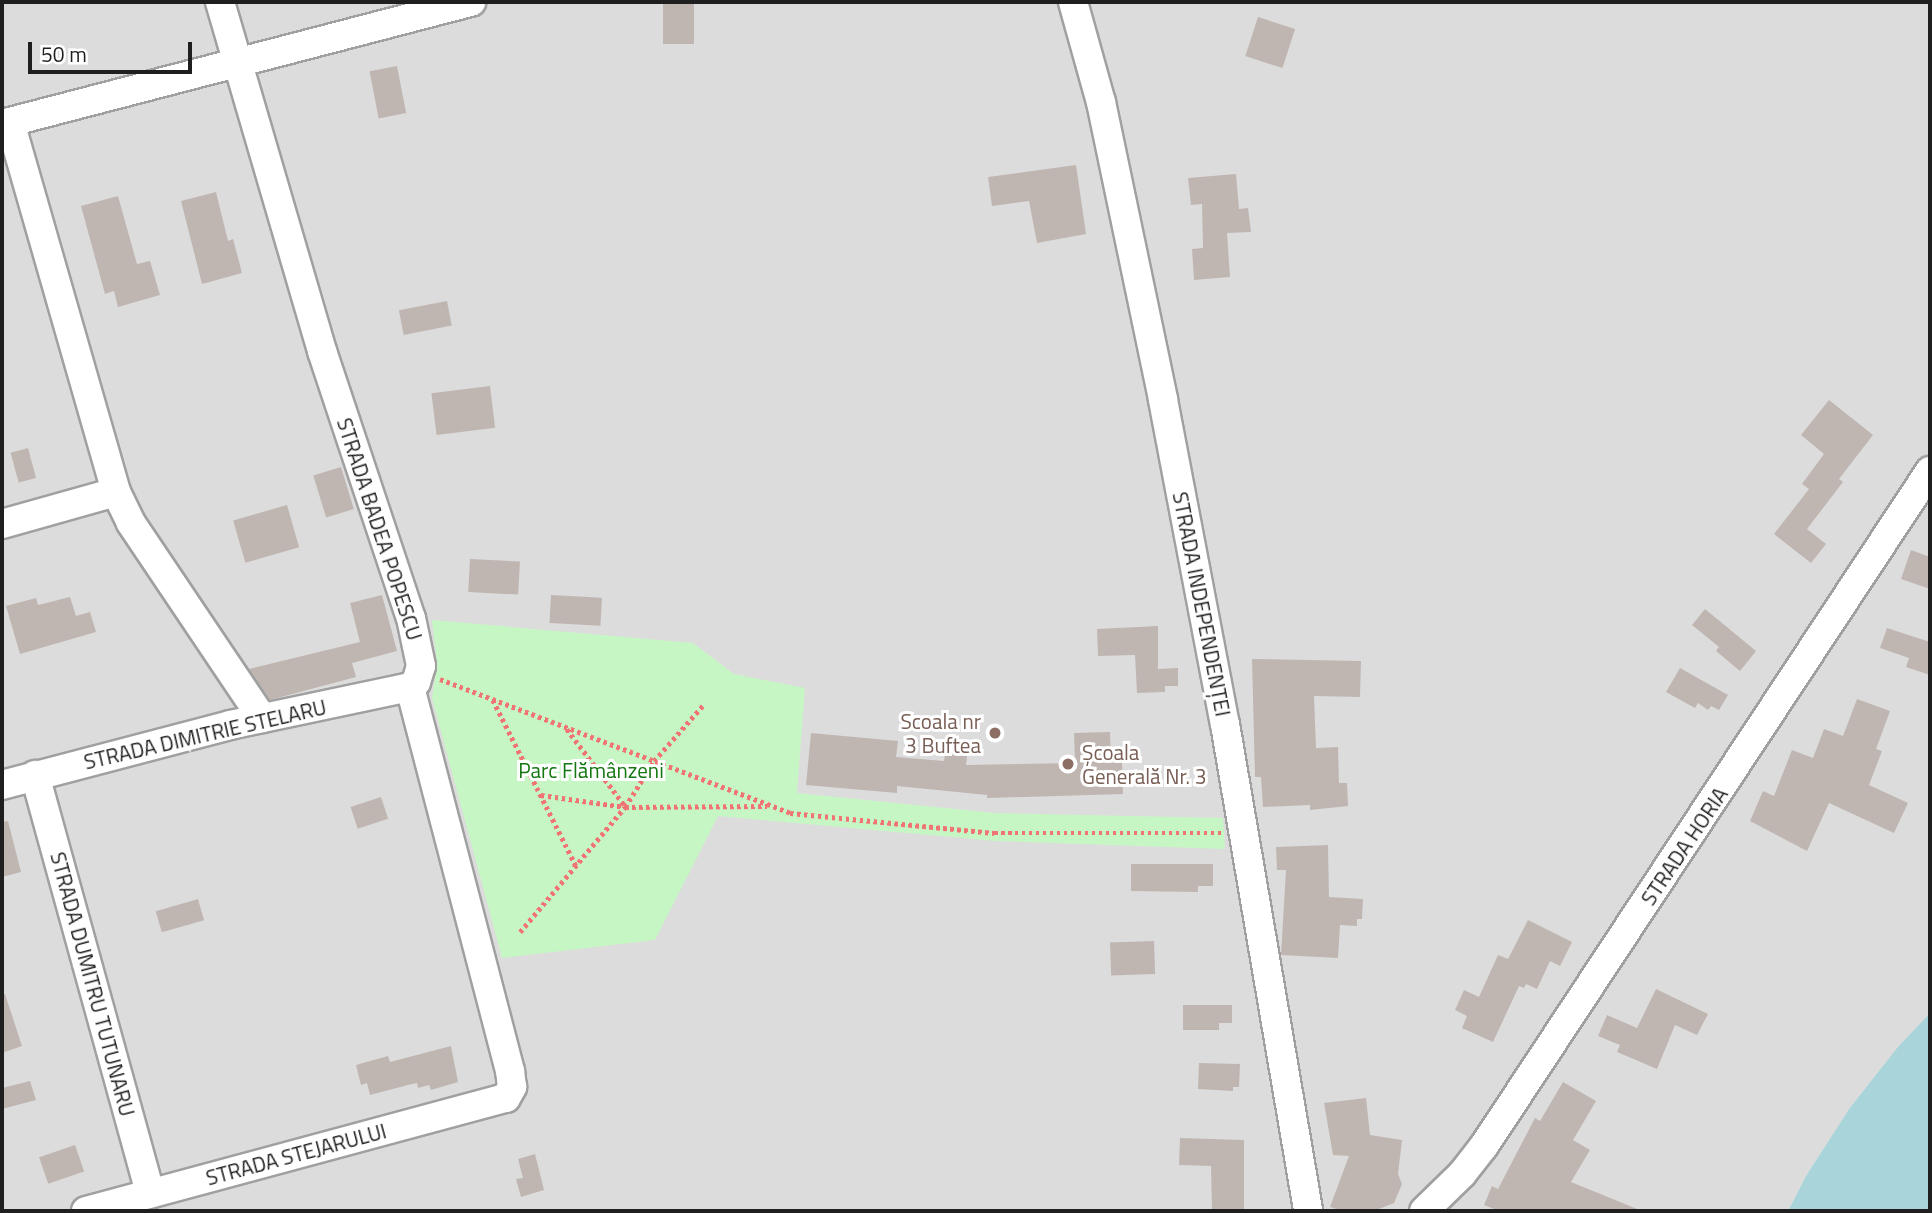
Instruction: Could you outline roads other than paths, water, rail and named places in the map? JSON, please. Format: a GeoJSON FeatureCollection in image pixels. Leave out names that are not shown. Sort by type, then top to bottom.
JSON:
{"type":"FeatureCollection","features":[{"type":"Feature","properties":{"kind":"street","name":"STRADA BADEA POPESCU"},"geometry":{"type":"LineString","coordinates":[[220,2],[322,351],[411,618],[415,676],[510,1071],[512,1087],[506,1098]]}},
{"type":"Feature","properties":{"kind":"street"},"geometry":{"type":"LineString","coordinates":[[262,718],[131,523],[116,492],[6,123],[471,2]]}},
{"type":"Feature","properties":{"kind":"street","name":"STRADA INDEPENDENȚEI"},"geometry":{"type":"LineString","coordinates":[[1073,2],[1101,102],[1163,401],[1243,833],[1308,1211]]}},
{"type":"Feature","properties":{"kind":"street","name":"STRADA HORIA"},"geometry":{"type":"LineString","coordinates":[[1424,1211],[1462,1174],[1484,1146],[1930,471]]}},
{"type":"Feature","properties":{"kind":"street"},"geometry":{"type":"LineString","coordinates":[[2,524],[116,492]]}},
{"type":"Feature","properties":{"kind":"street","name":"STRADA DIMITRIE STELARU"},"geometry":{"type":"LineString","coordinates":[[2,785],[415,676]]}},
{"type":"Feature","properties":{"kind":"street","name":"STRADA DUMITRU TUTUNARU"},"geometry":{"type":"LineString","coordinates":[[35,775],[150,1193]]}},
{"type":"Feature","properties":{"kind":"street","name":"STRADA STEJARULUI"},"geometry":{"type":"LineString","coordinates":[[86,1211],[506,1098]]}},
{"type":"Feature","properties":{"kind":"water"},"geometry":{"type":"Polygon","coordinates":[[[1930,1013],[1930,1211],[1788,1211],[1806,1176],[1849,1109],[1897,1048],[1930,1013]]]}},
{"type":"Feature","properties":{"kind":"place","name":"Scoala nr 3 Buftea"},"geometry":{"type":"Point","coordinates":[995,733]}},
{"type":"Feature","properties":{"kind":"place","name":"Școala Generală Nr. 3"},"geometry":{"type":"Point","coordinates":[1068,764]}},
{"type":"Feature","properties":{"kind":"park label","name":"Parc Flămânzeni"},"geometry":{"type":"Point","coordinates":[591,770]}}]}
